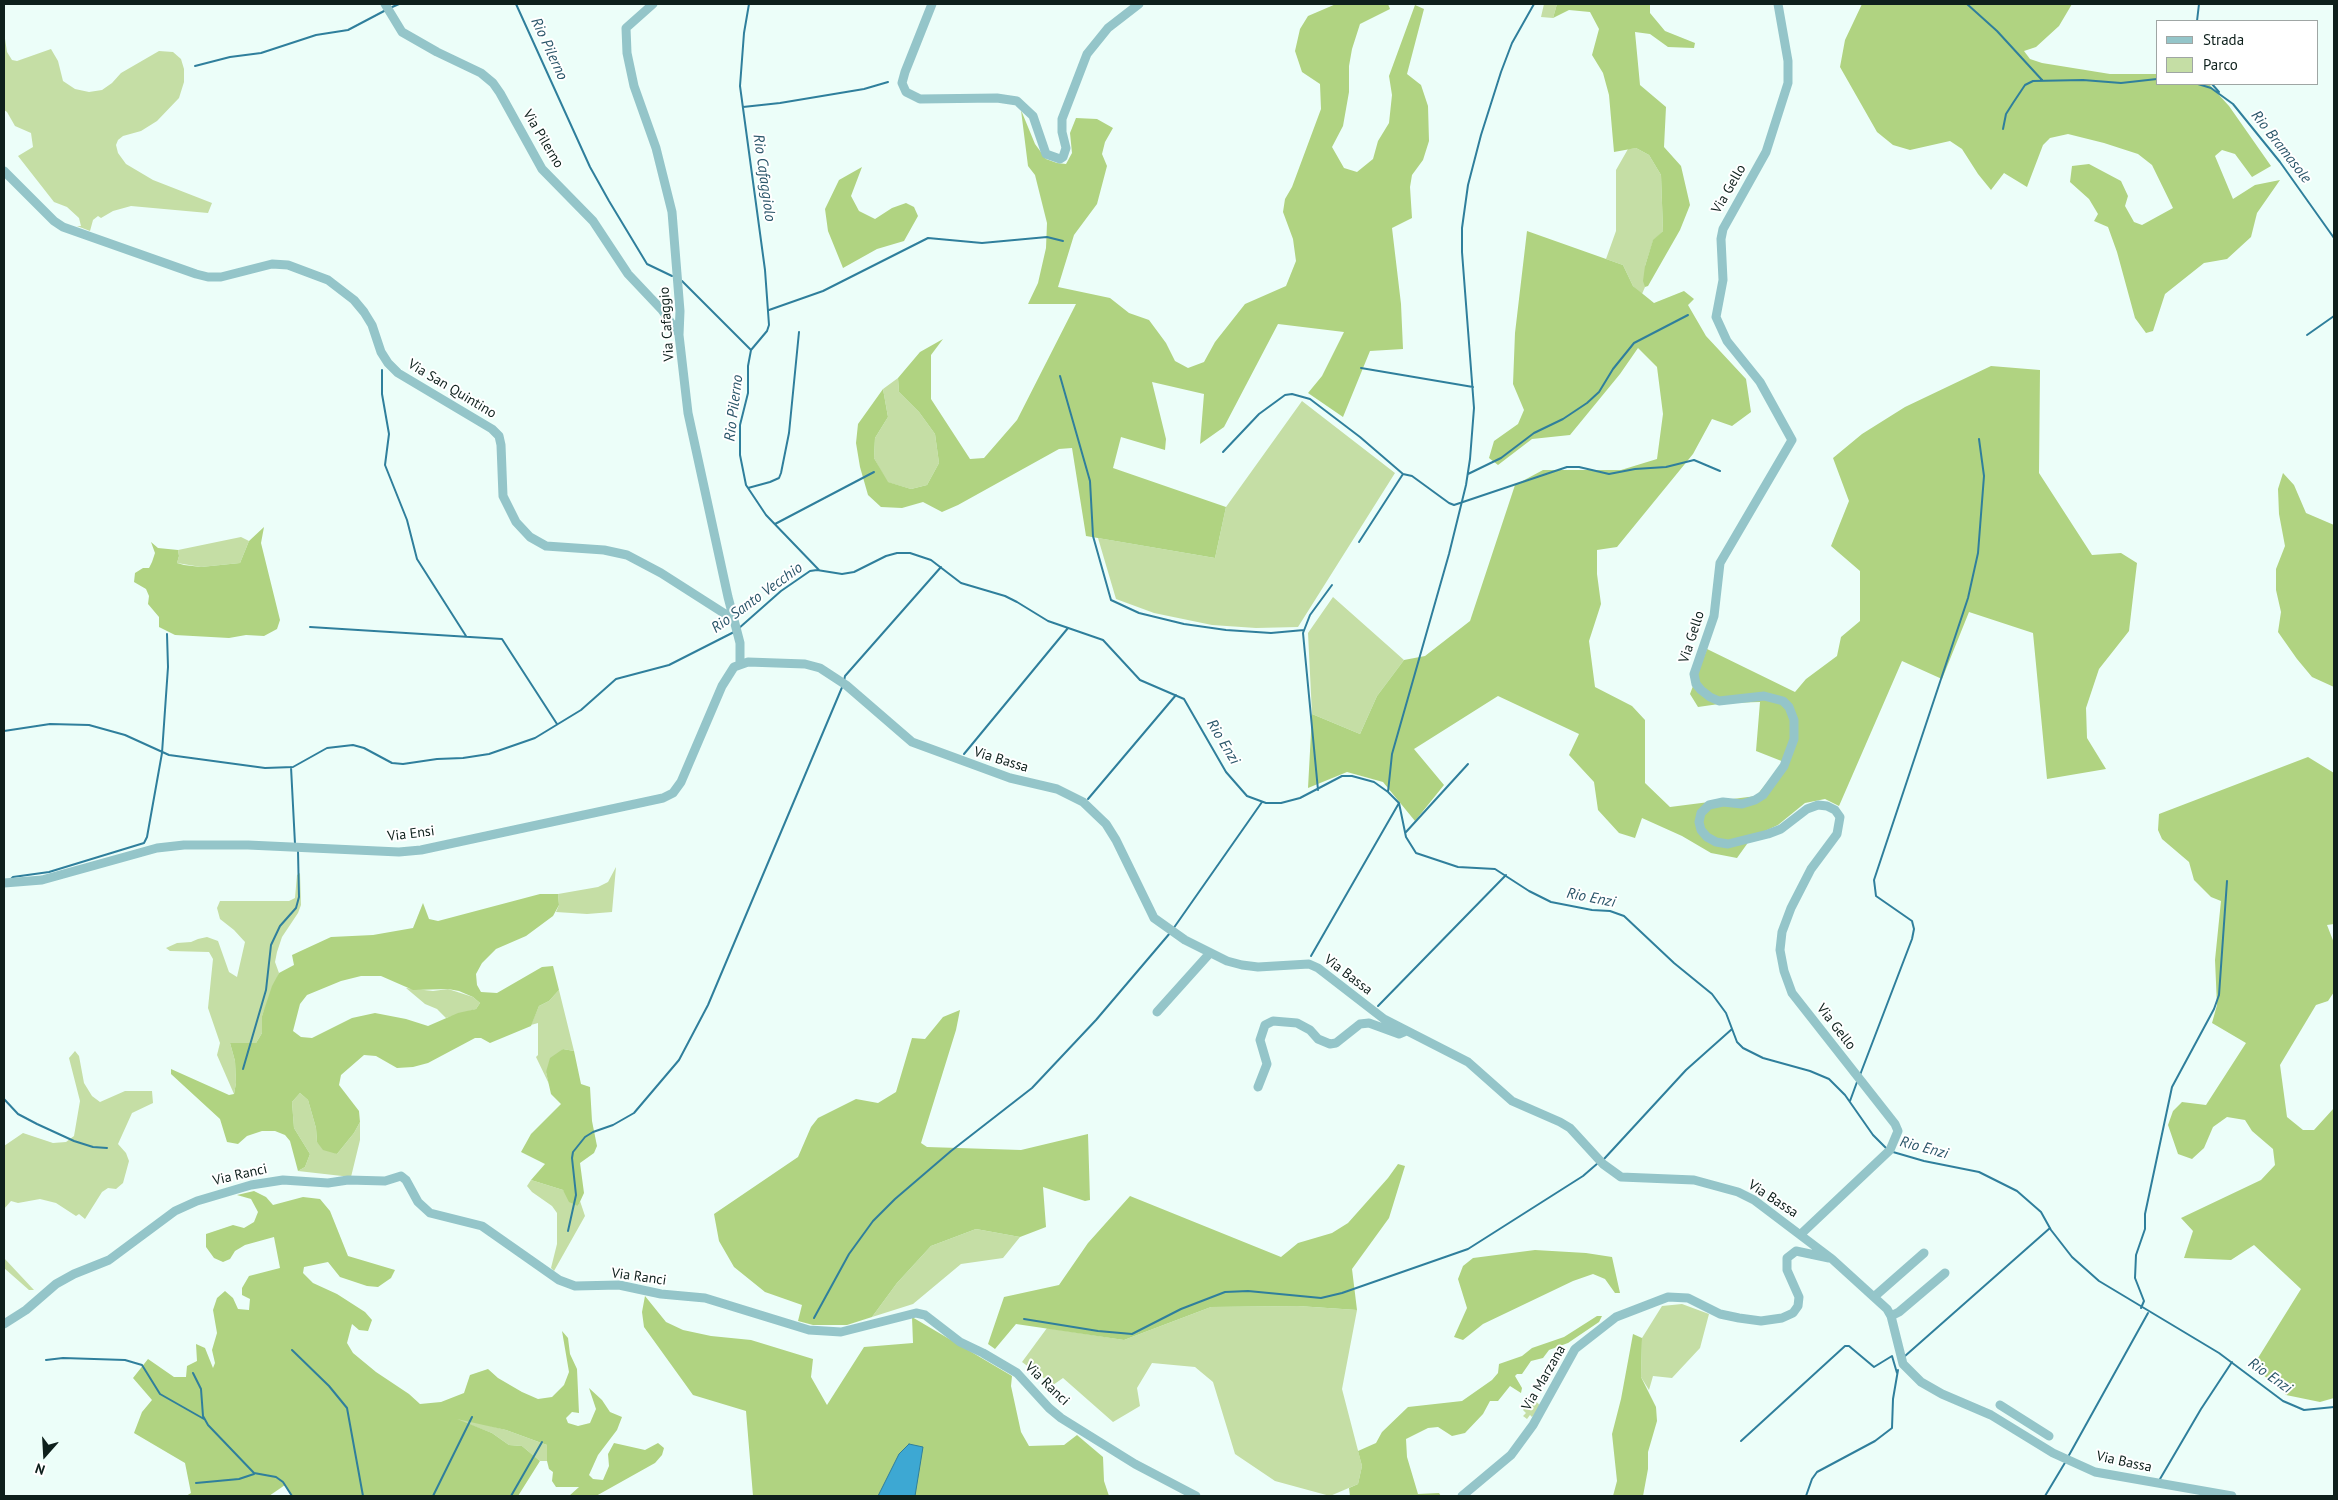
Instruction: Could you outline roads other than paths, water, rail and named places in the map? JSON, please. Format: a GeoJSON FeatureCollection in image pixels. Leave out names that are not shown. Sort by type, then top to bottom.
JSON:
{"type":"FeatureCollection","features":[{"type":"Feature","properties":{"kind":"street","name":"Via Cafaggio"},"geometry":{"type":"LineString","coordinates":[[654,4],[626,28],[627,53],[634,86],[662,170],[672,212],[680,311],[679,334],[688,414],[734,622]]}},
{"type":"Feature","properties":{"kind":"street"},"geometry":{"type":"LineString","coordinates":[[932,4],[905,72],[902,83],[906,92],[920,99],[997,98],[1017,101],[1033,116],[1046,154],[1060,159],[1066,148],[1062,132],[1062,119],[1087,54],[1108,28],[1140,4]]}},
{"type":"Feature","properties":{"kind":"street","name":"Via Gello"},"geometry":{"type":"LineString","coordinates":[[1778,4],[1788,62],[1788,83],[1766,152],[1723,229],[1721,239],[1723,280],[1716,317],[1727,341],[1760,382],[1792,440],[1720,563],[1714,616],[1694,674],[1696,684],[1701,690],[1719,701],[1764,696],[1783,701],[1789,707],[1794,720],[1794,739],[1784,766],[1763,795],[1742,804],[1724,802],[1709,805],[1702,813],[1699,822],[1701,830],[1707,837],[1716,842],[1728,844],[1768,834],[1781,828],[1807,809],[1818,805],[1827,806],[1835,810],[1840,817],[1838,834],[1811,868],[1791,908],[1782,932],[1780,950],[1784,971],[1792,993],[1859,1077],[1895,1124],[1898,1131],[1888,1151],[1801,1234]]}},
{"type":"Feature","properties":{"kind":"street","name":"Via Pilerno"},"geometry":{"type":"LineString","coordinates":[[387,8],[402,32],[415,41],[481,73],[492,83],[500,93],[542,169],[593,221],[628,274],[662,310],[679,334]]}},
{"type":"Feature","properties":{"kind":"street","name":"Via San Quintino"},"geometry":{"type":"LineString","coordinates":[[4,171],[54,221],[63,227],[196,274],[208,277],[221,277],[272,264],[288,265],[328,280],[354,300],[364,312],[372,325],[381,352],[393,368],[492,429],[499,436],[502,445],[504,496],[516,522],[530,536],[546,546],[604,550],[627,555],[661,573],[734,622]]}},
{"type":"Feature","properties":{"kind":"street"},"geometry":{"type":"LineString","coordinates":[[734,622],[738,636],[740,663]]}},
{"type":"Feature","properties":{"kind":"street","name":"Via Bassa"},"geometry":{"type":"LineString","coordinates":[[740,663],[805,664],[820,668],[844,683],[904,736],[917,745],[1010,778],[1057,789],[1083,802],[1106,824],[1125,856],[1148,910],[1154,918],[1171,931],[1227,961],[1258,967],[1309,964],[1318,968],[1364,1005],[1406,1031],[1468,1062],[1512,1101],[1560,1122],[1582,1140],[1601,1161],[1621,1177],[1694,1180],[1738,1192],[1754,1200],[1801,1234],[1875,1296],[1891,1316],[1902,1361],[1921,1382],[1942,1394],[1992,1415],[2067,1460],[2095,1472],[2232,1496]]}},
{"type":"Feature","properties":{"kind":"street","name":"Via Ensi"},"geometry":{"type":"LineString","coordinates":[[6,883],[60,876],[157,848],[248,845],[399,852],[421,850],[663,798],[673,793],[681,782],[722,686],[728,674],[740,663]]}},
{"type":"Feature","properties":{"kind":"street"},"geometry":{"type":"LineString","coordinates":[[1158,1012],[1210,953]]}},
{"type":"Feature","properties":{"kind":"street"},"geometry":{"type":"LineString","coordinates":[[1258,1087],[1267,1064],[1260,1040],[1265,1025],[1273,1021],[1297,1023],[1310,1030],[1318,1039],[1330,1044],[1336,1043],[1360,1024],[1369,1023],[1399,1034],[1406,1031]]}},
{"type":"Feature","properties":{"kind":"street","name":"Via Ranci"},"geometry":{"type":"LineString","coordinates":[[4,1324],[26,1310],[56,1284],[74,1274],[109,1260],[175,1211],[197,1201],[251,1185],[282,1180],[328,1183],[348,1180],[385,1181],[401,1176],[406,1180],[418,1202],[430,1213],[482,1226],[559,1280],[575,1286],[619,1285],[661,1294],[705,1298],[809,1330],[841,1332],[916,1313],[925,1315],[960,1342],[1017,1373],[1049,1408],[1061,1418],[1135,1464],[1196,1496]]}},
{"type":"Feature","properties":{"kind":"street","name":"Via Marzana"},"geometry":{"type":"LineString","coordinates":[[1462,1496],[1511,1455],[1533,1425],[1575,1349],[1616,1317],[1668,1297],[1688,1298],[1720,1314],[1739,1318],[1761,1321],[1782,1318],[1793,1313],[1798,1306],[1799,1297],[1786,1264],[1791,1253],[1796,1250],[1804,1251],[1832,1259]]}},
{"type":"Feature","properties":{"kind":"street"},"geometry":{"type":"LineString","coordinates":[[1875,1296],[1924,1253]]}},
{"type":"Feature","properties":{"kind":"street"},"geometry":{"type":"LineString","coordinates":[[1891,1316],[1899,1312],[1945,1273]]}},
{"type":"Feature","properties":{"kind":"street"},"geometry":{"type":"LineString","coordinates":[[2000,1405],[2049,1436]]}},
{"type":"Feature","properties":{"kind":"street"},"geometry":{"type":"LineString","coordinates":[[2018,1430],[2024,1421]]}},
{"type":"Feature","properties":{"kind":"water"},"geometry":{"type":"Polygon","coordinates":[[[909,1444],[923,1447],[915,1496],[878,1496],[899,1454],[909,1444]]]}},
{"type":"Feature","properties":{"kind":"waterway"},"geometry":{"type":"LineString","coordinates":[[390,8],[399,4]]}},
{"type":"Feature","properties":{"kind":"waterway","name":"Rio Pilerno"},"geometry":{"type":"LineString","coordinates":[[516,4],[590,167],[609,201],[647,264],[672,276]]}},
{"type":"Feature","properties":{"kind":"waterway","name":"Rio Cafaggiolo"},"geometry":{"type":"LineString","coordinates":[[749,4],[744,33],[740,86],[765,270],[769,325],[767,331],[751,350]]}},
{"type":"Feature","properties":{"kind":"waterway"},"geometry":{"type":"LineString","coordinates":[[1388,792],[1392,754],[1449,554],[1466,485],[1470,459],[1474,408],[1462,252],[1462,228],[1468,185],[1481,135],[1501,72],[1512,43],[1534,4]]}},
{"type":"Feature","properties":{"kind":"waterway"},"geometry":{"type":"LineString","coordinates":[[1967,4],[1997,31],[2042,80]]}},
{"type":"Feature","properties":{"kind":"waterway"},"geometry":{"type":"LineString","coordinates":[[2197,20],[2199,4]]}},
{"type":"Feature","properties":{"kind":"waterway"},"geometry":{"type":"LineString","coordinates":[[195,66],[230,57],[261,53],[316,35],[348,30],[386,10]]}},
{"type":"Feature","properties":{"kind":"waterway","name":"Rio Bramasole"},"geometry":{"type":"LineString","coordinates":[[2003,129],[2006,114],[2025,85],[2033,81],[2083,80],[2121,83],[2156,79]]}},
{"type":"Feature","properties":{"kind":"waterway"},"geometry":{"type":"LineString","coordinates":[[743,107],[864,89],[888,82]]}},
{"type":"Feature","properties":{"kind":"waterway","name":"Rio Bramasole"},"geometry":{"type":"LineString","coordinates":[[2201,85],[2211,88],[2233,104],[2280,162],[2334,238]]}},
{"type":"Feature","properties":{"kind":"waterway","name":"Rio Bramasole"},"geometry":{"type":"LineString","coordinates":[[2213,85],[2219,92]]}},
{"type":"Feature","properties":{"kind":"waterway"},"geometry":{"type":"LineString","coordinates":[[769,310],[823,291],[928,238],[982,243],[1047,237],[1063,241]]}},
{"type":"Feature","properties":{"kind":"waterway","name":"Rio Pilerno"},"geometry":{"type":"LineString","coordinates":[[682,281],[751,350]]}},
{"type":"Feature","properties":{"kind":"waterway"},"geometry":{"type":"LineString","coordinates":[[1468,474],[1501,458],[1534,433],[1563,419],[1587,403],[1599,392],[1613,369],[1634,343],[1688,315]]}},
{"type":"Feature","properties":{"kind":"waterway"},"geometry":{"type":"LineString","coordinates":[[2307,335],[2334,316]]}},
{"type":"Feature","properties":{"kind":"waterway"},"geometry":{"type":"LineString","coordinates":[[748,488],[779,478],[781,473],[789,433],[799,332]]}},
{"type":"Feature","properties":{"kind":"waterway","name":"Rio Pilerno"},"geometry":{"type":"LineString","coordinates":[[751,350],[748,366],[748,393],[740,425],[740,455],[746,485],[766,515],[819,570]]}},
{"type":"Feature","properties":{"kind":"waterway"},"geometry":{"type":"LineString","coordinates":[[1361,368],[1473,387]]}},
{"type":"Feature","properties":{"kind":"waterway"},"geometry":{"type":"LineString","coordinates":[[382,370],[382,394],[389,434],[385,465],[407,520],[417,559],[466,636]]}},
{"type":"Feature","properties":{"kind":"waterway"},"geometry":{"type":"LineString","coordinates":[[1060,376],[1090,481],[1093,536],[1111,600],[1139,613],[1184,624],[1226,630],[1271,633],[1304,630]]}},
{"type":"Feature","properties":{"kind":"waterway"},"geometry":{"type":"LineString","coordinates":[[1223,452],[1259,414],[1285,395],[1292,394],[1310,399],[1360,437],[1403,474],[1412,476],[1454,505],[1567,467],[1579,467],[1609,474],[1635,469],[1666,467],[1694,460],[1720,471]]}},
{"type":"Feature","properties":{"kind":"waterway"},"geometry":{"type":"LineString","coordinates":[[1860,1075],[1912,939],[1914,929],[1912,921],[1876,896],[1874,880],[1968,598],[1978,553],[1984,476],[1979,439]]}},
{"type":"Feature","properties":{"kind":"waterway"},"geometry":{"type":"LineString","coordinates":[[775,524],[874,472]]}},
{"type":"Feature","properties":{"kind":"waterway"},"geometry":{"type":"LineString","coordinates":[[1359,542],[1403,474]]}},
{"type":"Feature","properties":{"kind":"waterway","name":"Rio Enzi"},"geometry":{"type":"LineString","coordinates":[[738,629],[781,591],[810,571],[817,570],[842,574],[854,572],[886,556],[897,553],[910,553],[931,560],[961,583],[1005,596],[1048,621],[1103,640],[1140,680],[1184,699],[1226,772],[1247,796],[1266,803],[1281,803],[1300,798],[1342,776],[1352,776],[1374,782],[1399,803],[1406,837],[1416,853],[1458,867],[1495,869],[1529,891],[1551,902],[1592,910],[1610,911],[1624,916],[1674,963],[1712,994],[1726,1013],[1737,1042],[1743,1048],[1763,1058],[1810,1071],[1829,1079],[1845,1095],[1873,1135],[1887,1149]]}},
{"type":"Feature","properties":{"kind":"waterway"},"geometry":{"type":"LineString","coordinates":[[844,681],[845,676],[941,567]]}},
{"type":"Feature","properties":{"kind":"waterway"},"geometry":{"type":"LineString","coordinates":[[1318,790],[1303,633],[1310,615],[1332,585]]}},
{"type":"Feature","properties":{"kind":"waterway"},"geometry":{"type":"LineString","coordinates":[[310,627],[502,639],[557,724]]}},
{"type":"Feature","properties":{"kind":"waterway"},"geometry":{"type":"LineString","coordinates":[[964,754],[1068,628]]}},
{"type":"Feature","properties":{"kind":"waterway","name":"Rio Santo Vecchio"},"geometry":{"type":"LineString","coordinates":[[4,731],[50,724],[89,725],[125,735],[169,755],[265,768],[293,767],[327,748],[353,745],[364,748],[392,763],[403,764],[437,759],[463,758],[489,754],[535,738],[581,710],[616,679],[669,665],[734,632]]}},
{"type":"Feature","properties":{"kind":"waterway"},"geometry":{"type":"LineString","coordinates":[[11,879],[13,877],[49,872],[144,843],[147,837],[162,753],[168,667],[167,634]]}},
{"type":"Feature","properties":{"kind":"waterway"},"geometry":{"type":"LineString","coordinates":[[568,1231],[576,1195],[573,1152],[585,1137],[613,1125],[634,1113],[679,1060],[708,1005],[843,685]]}},
{"type":"Feature","properties":{"kind":"waterway"},"geometry":{"type":"LineString","coordinates":[[1088,799],[1176,695]]}},
{"type":"Feature","properties":{"kind":"waterway"},"geometry":{"type":"LineString","coordinates":[[1406,832],[1468,764]]}},
{"type":"Feature","properties":{"kind":"waterway"},"geometry":{"type":"LineString","coordinates":[[291,767],[295,844]]}},
{"type":"Feature","properties":{"kind":"waterway"},"geometry":{"type":"LineString","coordinates":[[1173,929],[1262,802]]}},
{"type":"Feature","properties":{"kind":"waterway"},"geometry":{"type":"LineString","coordinates":[[1311,956],[1399,803]]}},
{"type":"Feature","properties":{"kind":"waterway"},"geometry":{"type":"LineString","coordinates":[[243,1069],[266,990],[271,945],[280,926],[296,908],[299,897],[298,851]]}},
{"type":"Feature","properties":{"kind":"waterway"},"geometry":{"type":"LineString","coordinates":[[1378,1006],[1506,875]]}},
{"type":"Feature","properties":{"kind":"waterway"},"geometry":{"type":"LineString","coordinates":[[2141,1308],[2144,1301],[2135,1278],[2136,1255],[2145,1229],[2145,1214],[2172,1087],[2214,1009],[2219,995],[2227,881]]}},
{"type":"Feature","properties":{"kind":"waterway"},"geometry":{"type":"LineString","coordinates":[[814,1318],[849,1254],[873,1221],[895,1199],[951,1151],[1032,1088],[1096,1020],[1170,933]]}},
{"type":"Feature","properties":{"kind":"waterway"},"geometry":{"type":"LineString","coordinates":[[1604,1159],[1686,1070],[1732,1029]]}},
{"type":"Feature","properties":{"kind":"waterway"},"geometry":{"type":"LineString","coordinates":[[1850,1101],[1857,1082]]}},
{"type":"Feature","properties":{"kind":"waterway"},"geometry":{"type":"LineString","coordinates":[[4,1099],[18,1114],[37,1124],[74,1141],[93,1147],[107,1148]]}},
{"type":"Feature","properties":{"kind":"waterway","name":"Rio Enzi"},"geometry":{"type":"LineString","coordinates":[[1893,1152],[1924,1161],[1979,1172],[2017,1191],[2041,1212],[2051,1230],[2072,1257],[2099,1281],[2219,1353],[2283,1401],[2304,1410],[2334,1407]]}},
{"type":"Feature","properties":{"kind":"waterway"},"geometry":{"type":"LineString","coordinates":[[1024,1319],[1098,1331],[1132,1334],[1181,1309],[1225,1292],[1248,1291],[1321,1298],[1342,1293],[1468,1249],[1583,1176],[1598,1163]]}},
{"type":"Feature","properties":{"kind":"waterway"},"geometry":{"type":"LineString","coordinates":[[1905,1356],[2050,1228]]}},
{"type":"Feature","properties":{"kind":"waterway"},"geometry":{"type":"LineString","coordinates":[[2068,1457],[2148,1313]]}},
{"type":"Feature","properties":{"kind":"waterway"},"geometry":{"type":"LineString","coordinates":[[1741,1441],[1845,1346],[1849,1346],[1874,1367],[1892,1356],[1897,1373]]}},
{"type":"Feature","properties":{"kind":"waterway"},"geometry":{"type":"LineString","coordinates":[[292,1350],[329,1386],[347,1408],[363,1496]]}},
{"type":"Feature","properties":{"kind":"waterway"},"geometry":{"type":"LineString","coordinates":[[46,1360],[63,1358],[125,1360],[142,1365],[160,1394],[204,1419]]}},
{"type":"Feature","properties":{"kind":"waterway"},"geometry":{"type":"LineString","coordinates":[[2160,1479],[2201,1409],[2232,1362]]}},
{"type":"Feature","properties":{"kind":"waterway"},"geometry":{"type":"LineString","coordinates":[[1806,1496],[1812,1479],[1817,1472],[1875,1441],[1892,1428],[1893,1399],[1898,1370]]}},
{"type":"Feature","properties":{"kind":"waterway"},"geometry":{"type":"LineString","coordinates":[[193,1373],[201,1389],[203,1416],[208,1425],[254,1473],[276,1477],[283,1482],[292,1496]]}},
{"type":"Feature","properties":{"kind":"waterway"},"geometry":{"type":"LineString","coordinates":[[433,1496],[472,1417]]}},
{"type":"Feature","properties":{"kind":"waterway"},"geometry":{"type":"LineString","coordinates":[[511,1496],[542,1442]]}},
{"type":"Feature","properties":{"kind":"waterway"},"geometry":{"type":"LineString","coordinates":[[2045,1496],[2066,1461]]}},
{"type":"Feature","properties":{"kind":"waterway"},"geometry":{"type":"LineString","coordinates":[[196,1483],[239,1479],[254,1474]]}}]}
